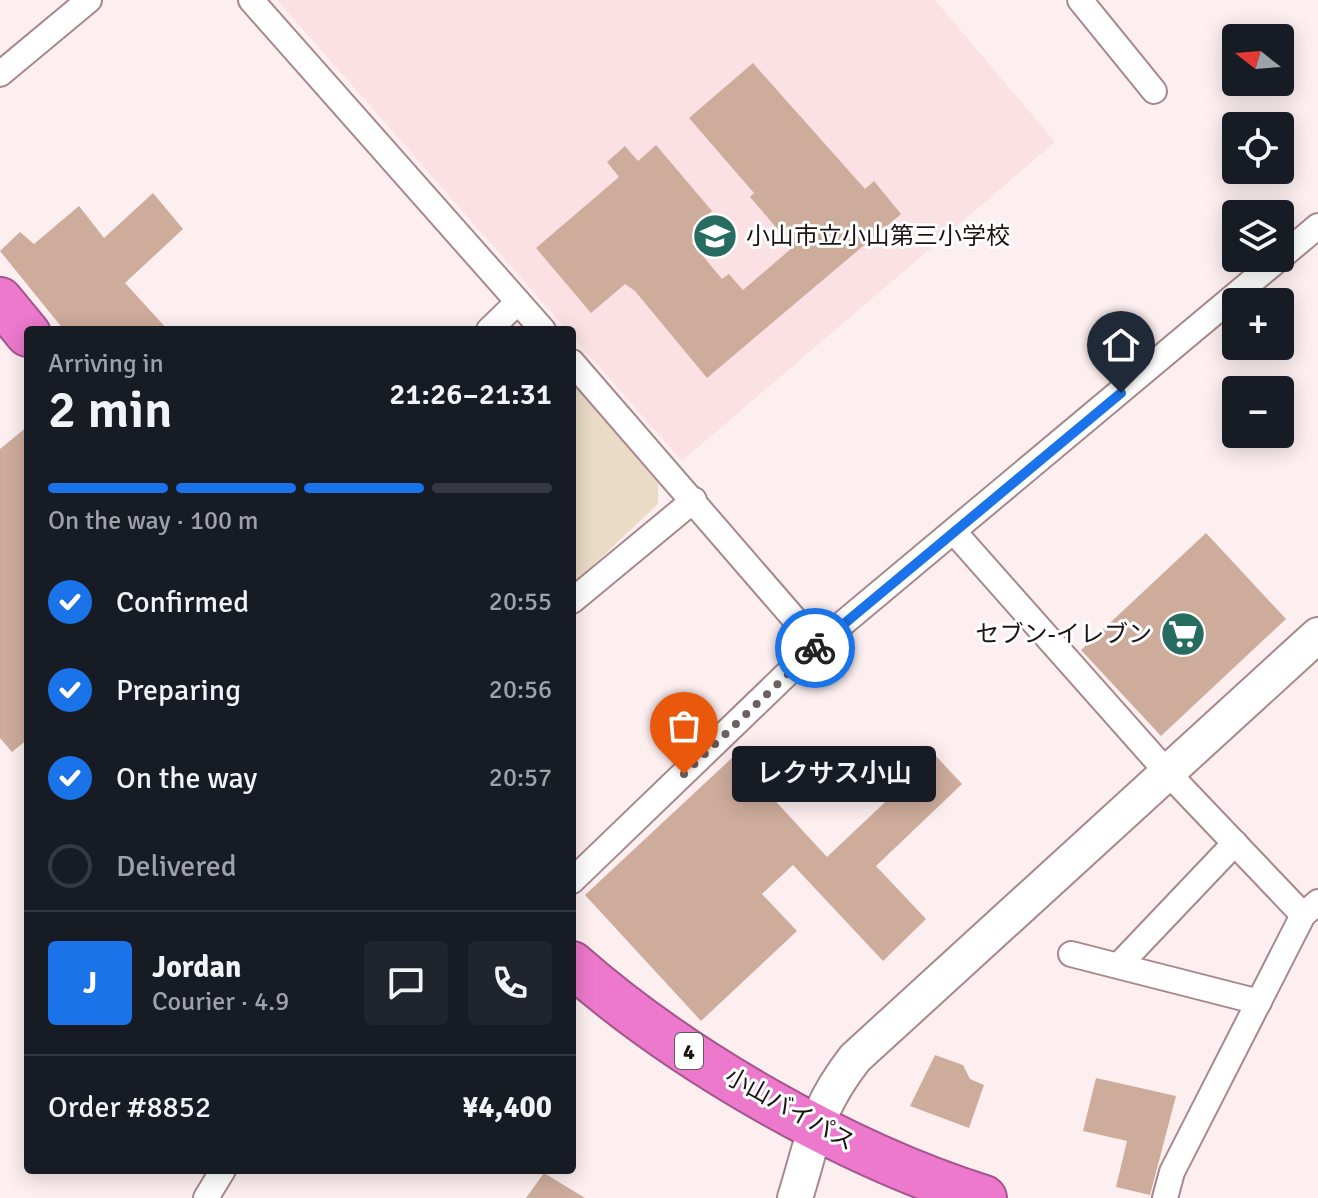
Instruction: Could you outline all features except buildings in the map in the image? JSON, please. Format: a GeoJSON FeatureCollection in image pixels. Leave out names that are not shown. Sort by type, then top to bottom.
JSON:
{"type":"FeatureCollection","features":[{"type":"Feature","properties":{"kind":"highway"},"geometry":{"type":"LineString","coordinates":[[0,300],[24,329]]}},
{"type":"Feature","properties":{"kind":"highway","name":"小山バイパス"},"geometry":{"type":"LineString","coordinates":[[576,967],[701,1059],[814,1126],[883,1160],[984,1198]]}},
{"type":"Feature","properties":{"kind":"street"},"geometry":{"type":"LineString","coordinates":[[0,74],[89,0]]}},
{"type":"Feature","properties":{"kind":"street"},"geometry":{"type":"LineString","coordinates":[[251,0],[539,326]]}},
{"type":"Feature","properties":{"kind":"street"},"geometry":{"type":"LineString","coordinates":[[1080,0],[1154,91]]}},
{"type":"Feature","properties":{"kind":"street"},"geometry":{"type":"LineString","coordinates":[[576,877],[817,645],[955,533],[1318,226]]}},
{"type":"Feature","properties":{"kind":"street"},"geometry":{"type":"LineString","coordinates":[[493,326],[518,302]]}},
{"type":"Feature","properties":{"kind":"street"},"geometry":{"type":"LineString","coordinates":[[576,367],[817,645]]}},
{"type":"Feature","properties":{"kind":"street"},"geometry":{"type":"LineString","coordinates":[[576,598],[694,500]]}},
{"type":"Feature","properties":{"kind":"street"},"geometry":{"type":"LineString","coordinates":[[955,533],[1166,771],[1235,843],[1310,908],[1172,1172],[1165,1198]]}},
{"type":"Feature","properties":{"kind":"street"},"geometry":{"type":"LineString","coordinates":[[795,1198],[814,1126],[829,1091],[855,1058],[1318,635]]}},
{"type":"Feature","properties":{"kind":"street"},"geometry":{"type":"LineString","coordinates":[[1119,965],[1235,843]]}},
{"type":"Feature","properties":{"kind":"street"},"geometry":{"type":"LineString","coordinates":[[1071,954],[1259,1002]]}},
{"type":"Feature","properties":{"kind":"street"},"geometry":{"type":"LineString","coordinates":[[206,1198],[221,1174]]}},
{"type":"Feature","properties":{"kind":"shaded area","name":"小山市立小山第三小学校"},"geometry":{"type":"Polygon","coordinates":[[[277,0],[935,0],[1055,142],[682,461],[576,341],[576,326],[563,326],[277,0]]]}},
{"type":"Feature","properties":{"kind":"shaded area"},"geometry":{"type":"Polygon","coordinates":[[[576,388],[658,483],[658,504],[576,581],[576,388]]]}},
{"type":"Feature","properties":{"kind":"way so far"},"geometry":{"type":"LineString","coordinates":[[684,774],[815,648]]}},
{"type":"Feature","properties":{"kind":"place","name":"小山市立小山第三小学校"},"geometry":{"type":"Point","coordinates":[715,236]}},
{"type":"Feature","properties":{"kind":"place","name":"セブン-イレブン"},"geometry":{"type":"Point","coordinates":[1183,634]}},
{"type":"Feature","properties":{"kind":"place","name":"レクサス小山"},"geometry":{"type":"Point","coordinates":[684,774]}},
{"type":"Feature","properties":{"kind":"route"},"geometry":{"type":"LineString","coordinates":[[815,648],[1121,393]]}}]}
